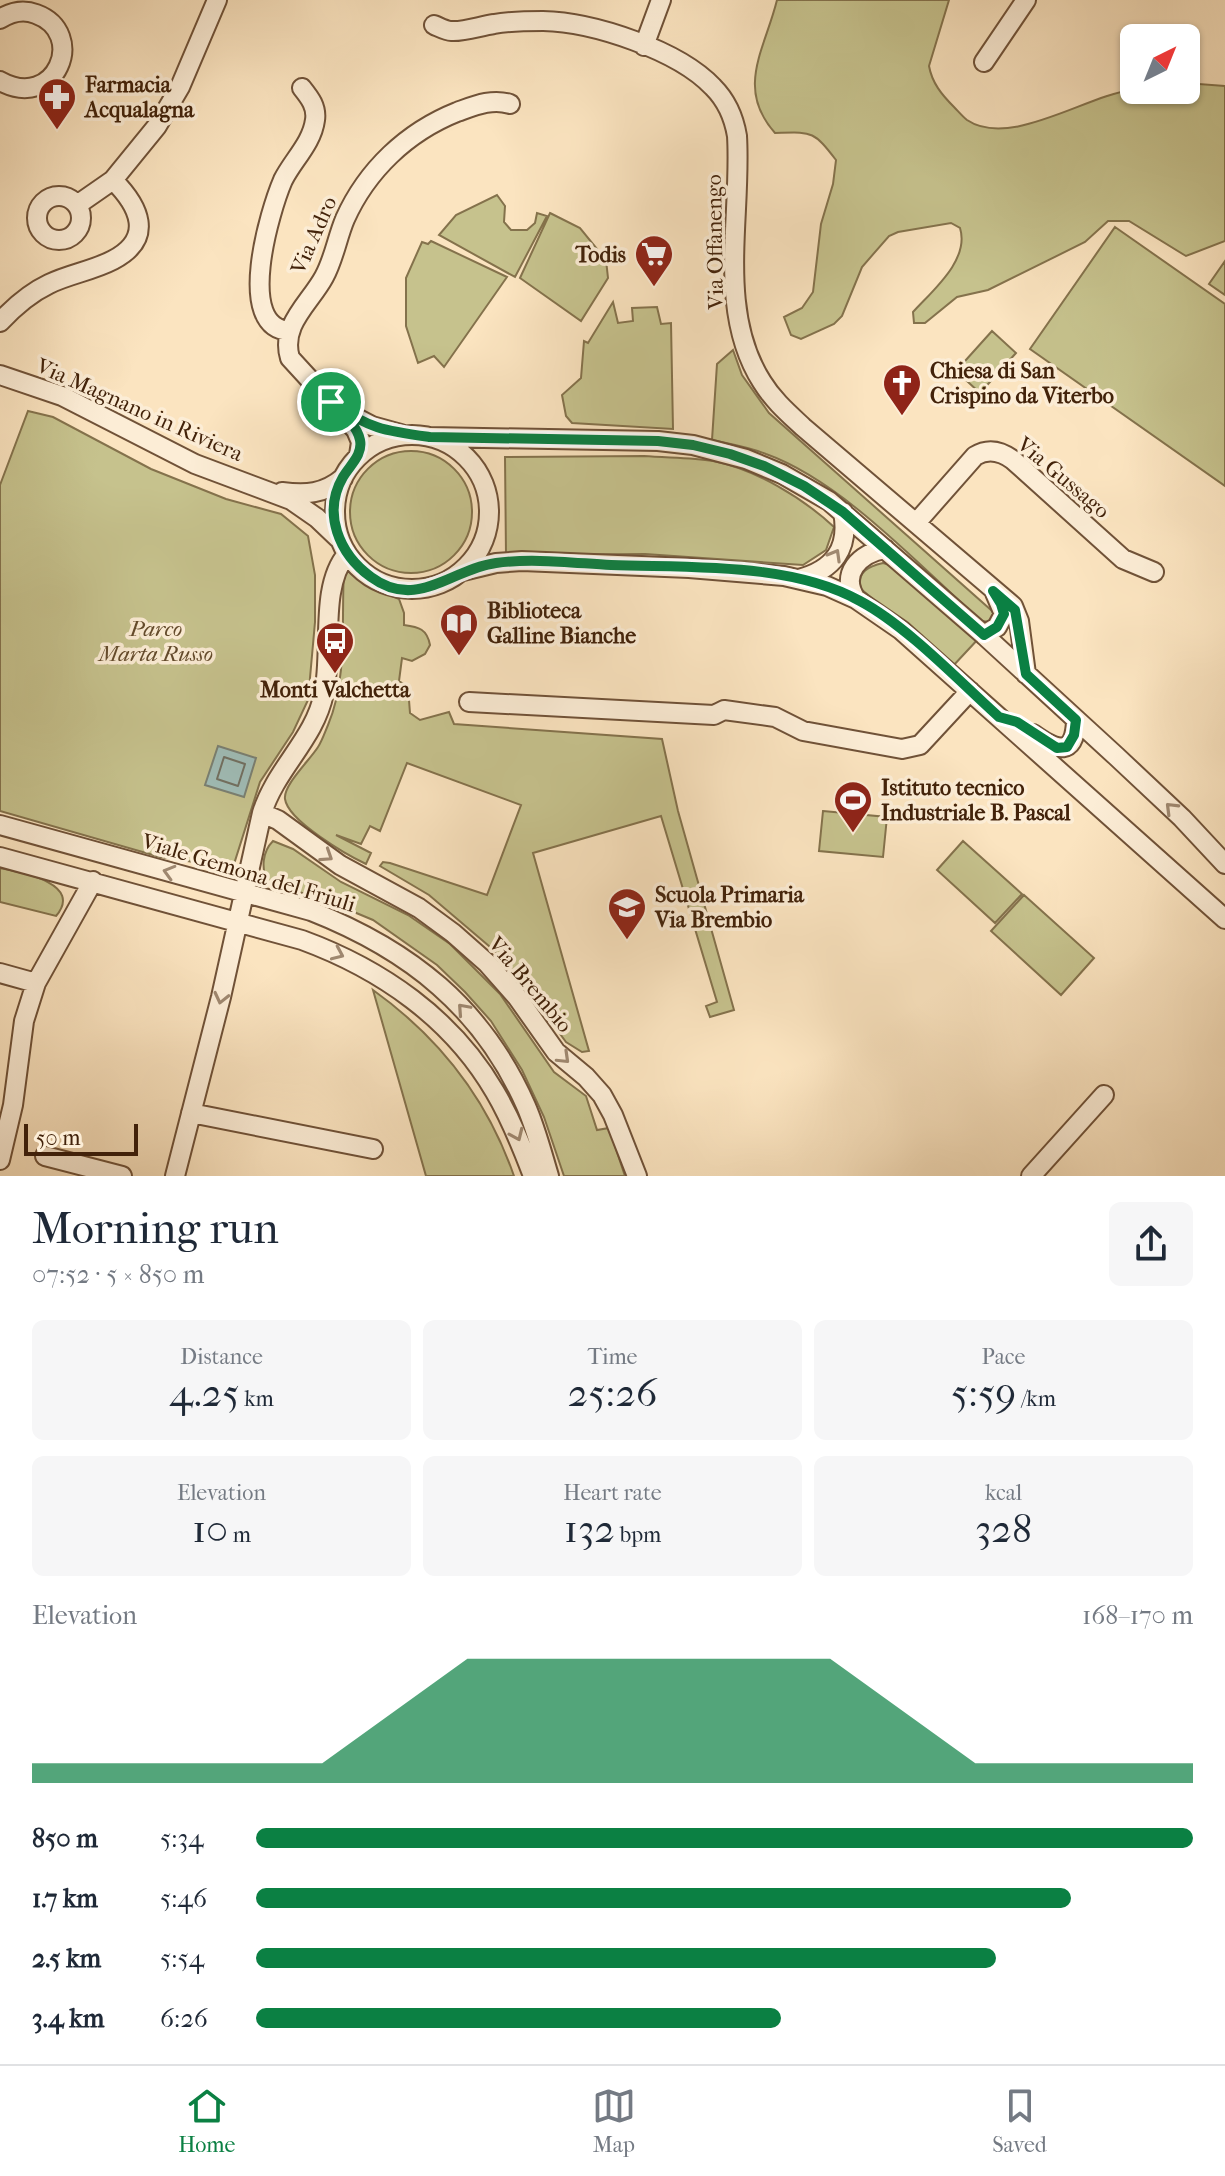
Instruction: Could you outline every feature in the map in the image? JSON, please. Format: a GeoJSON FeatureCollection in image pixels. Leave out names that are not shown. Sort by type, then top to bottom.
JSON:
{"type":"FeatureCollection","features":[{"type":"Feature","properties":{"kind":"street"},"geometry":{"type":"LineString","coordinates":[[77,205],[113,180],[151,133],[170,105],[217,0]]}},
{"type":"Feature","properties":{"kind":"street"},"geometry":{"type":"LineString","coordinates":[[644,46],[661,0]]}},
{"type":"Feature","properties":{"kind":"street"},"geometry":{"type":"LineString","coordinates":[[984,62],[1026,0]]}},
{"type":"Feature","properties":{"kind":"street"},"geometry":{"type":"LineString","coordinates":[[0,19],[17,12],[30,12],[43,17],[54,25],[63,51],[60,64],[45,83],[22,89],[0,81]]}},
{"type":"Feature","properties":{"kind":"street","name":"Via Offanengo"},"geometry":{"type":"LineString","coordinates":[[434,25],[451,31],[547,21],[589,28],[644,46],[674,60],[704,79],[721,97],[734,122],[738,149],[737,309],[747,352],[756,372],[784,410],[1015,610],[1026,674]]}},
{"type":"Feature","properties":{"kind":"street"},"geometry":{"type":"LineString","coordinates":[[302,88],[314,104],[314,124],[284,179],[276,201],[264,251],[259,292],[261,310],[267,320],[279,329],[290,331],[290,358],[358,433],[361,446],[359,455]]}},
{"type":"Feature","properties":{"kind":"street","name":"Via Adro"},"geometry":{"type":"LineString","coordinates":[[290,331],[324,277],[352,204],[384,160],[407,140],[449,116],[492,101],[510,104]]}},
{"type":"Feature","properties":{"kind":"street"},"geometry":{"type":"LineString","coordinates":[[0,322],[37,290],[111,261],[130,245],[138,230],[138,213],[130,198],[113,180]]}},
{"type":"Feature","properties":{"kind":"street","name":"Via Magnano in Riviera"},"geometry":{"type":"LineString","coordinates":[[0,375],[62,396],[195,464],[259,487],[306,509],[343,546]]}},
{"type":"Feature","properties":{"kind":"street"},"geometry":{"type":"LineString","coordinates":[[331,402],[372,426],[409,435],[658,441],[730,454],[782,474],[843,512],[984,635],[1158,795],[1225,864]]}},
{"type":"Feature","properties":{"kind":"street"},"geometry":{"type":"LineString","coordinates":[[176,1176],[262,813],[271,787],[305,741],[321,706],[329,666],[333,583],[343,546],[334,507],[343,478],[359,455],[382,440],[409,435]]}},
{"type":"Feature","properties":{"kind":"street"},"geometry":{"type":"LineString","coordinates":[[430,437],[465,457],[477,471],[485,490],[489,510],[487,530],[477,555],[463,571]]}},
{"type":"Feature","properties":{"kind":"street","name":"Via Gussago"},"geometry":{"type":"LineString","coordinates":[[916,523],[975,456],[996,452],[1013,460],[1123,559],[1154,572]]}},
{"type":"Feature","properties":{"kind":"street","name":"Via Magnano in Riviera"},"geometry":{"type":"LineString","coordinates":[[259,487],[311,494],[327,489],[343,478]]}},
{"type":"Feature","properties":{"kind":"street"},"geometry":{"type":"LineString","coordinates":[[799,579],[822,571],[833,562],[843,540],[843,512]]}},
{"type":"Feature","properties":{"kind":"street"},"geometry":{"type":"LineString","coordinates":[[343,546],[369,576],[396,589],[432,588],[463,571],[496,563],[530,561],[756,572],[827,586],[856,599],[892,623],[1225,919]]}},
{"type":"Feature","properties":{"kind":"street"},"geometry":{"type":"LineString","coordinates":[[856,599],[849,584],[854,567],[868,553],[885,549]]}},
{"type":"Feature","properties":{"kind":"street"},"geometry":{"type":"LineString","coordinates":[[984,635],[997,627],[1004,614],[993,591]]}},
{"type":"Feature","properties":{"kind":"street"},"geometry":{"type":"LineString","coordinates":[[469,702],[714,715],[724,710],[775,717],[803,731],[902,749],[920,745],[970,691]]}},
{"type":"Feature","properties":{"kind":"street"},"geometry":{"type":"LineString","coordinates":[[999,717],[1017,722],[1047,744],[1060,749],[1070,744],[1076,731],[1076,720]]}},
{"type":"Feature","properties":{"kind":"street","name":"Via Brembio"},"geometry":{"type":"LineString","coordinates":[[262,813],[291,829],[334,861],[409,902],[463,941],[508,987],[556,1052],[597,1088],[613,1115],[637,1176]]}},
{"type":"Feature","properties":{"kind":"street","name":"Viale Gemona del Friuli"},"geometry":{"type":"LineString","coordinates":[[1,829],[311,911],[361,931],[403,956],[447,991],[489,1041],[530,1115],[549,1176]]}},
{"type":"Feature","properties":{"kind":"street"},"geometry":{"type":"LineString","coordinates":[[0,857],[302,940],[336,953],[385,979],[425,1009],[459,1043],[490,1083],[512,1123],[533,1176]]}},
{"type":"Feature","properties":{"kind":"street"},"geometry":{"type":"LineString","coordinates":[[0,1160],[14,1098],[24,1021],[36,983],[93,881]]}},
{"type":"Feature","properties":{"kind":"street"},"geometry":{"type":"LineString","coordinates":[[0,973],[36,983]]}},
{"type":"Feature","properties":{"kind":"street"},"geometry":{"type":"LineString","coordinates":[[1031,1176],[1104,1095]]}},
{"type":"Feature","properties":{"kind":"street"},"geometry":{"type":"LineString","coordinates":[[191,1113],[373,1149]]}},
{"type":"Feature","properties":{"kind":"street"},"geometry":{"type":"LineString","coordinates":[[45,1156],[122,1176]]}},
{"type":"Feature","properties":{"kind":"green space"},"geometry":{"type":"Polygon","coordinates":[[[777,0],[949,0],[929,66],[930,72],[942,93],[967,120],[985,127],[1026,125],[1120,93],[1120,104],[1200,104],[1200,84],[1225,86],[1225,241],[1186,256],[1129,221],[1108,221],[1085,242],[988,290],[957,297],[925,323],[914,323],[913,312],[955,263],[962,240],[960,228],[951,223],[898,232],[889,236],[862,267],[842,316],[834,324],[801,339],[791,335],[784,317],[802,308],[813,292],[821,224],[833,184],[836,160],[816,138],[804,133],[775,133],[763,116],[755,84],[777,0]]]}},
{"type":"Feature","properties":{"kind":"green space"},"geometry":{"type":"Polygon","coordinates":[[[497,195],[505,206],[504,222],[511,230],[527,230],[535,223],[537,213],[547,216],[515,277],[439,235],[456,215],[497,195]]]}},
{"type":"Feature","properties":{"kind":"green space"},"geometry":{"type":"Polygon","coordinates":[[[550,213],[580,228],[606,260],[608,278],[581,321],[520,278],[550,213]]]}},
{"type":"Feature","properties":{"kind":"green space"},"geometry":{"type":"Polygon","coordinates":[[[1115,227],[1225,304],[1225,486],[1030,349],[1115,227]]]}},
{"type":"Feature","properties":{"kind":"green space"},"geometry":{"type":"Polygon","coordinates":[[[431,241],[507,277],[444,367],[434,356],[418,363],[406,326],[406,278],[422,242],[428,244],[431,241]]]}},
{"type":"Feature","properties":{"kind":"green space"},"geometry":{"type":"Polygon","coordinates":[[[1225,261],[1225,295],[1209,284],[1225,261]]]}},
{"type":"Feature","properties":{"kind":"green space"},"geometry":{"type":"Polygon","coordinates":[[[613,302],[618,323],[633,321],[632,308],[657,307],[661,324],[671,323],[673,429],[572,423],[566,416],[562,395],[581,378],[584,341],[588,343],[613,302]]]}},
{"type":"Feature","properties":{"kind":"green space"},"geometry":{"type":"Polygon","coordinates":[[[992,331],[1016,353],[980,393],[956,371],[992,331]]]}},
{"type":"Feature","properties":{"kind":"green space"},"geometry":{"type":"Polygon","coordinates":[[[733,350],[742,375],[769,413],[991,610],[994,614],[991,622],[981,621],[880,527],[823,484],[766,454],[712,440],[717,364],[733,350]]]}},
{"type":"Feature","properties":{"kind":"green space","name":"Parco Marta Russo"},"geometry":{"type":"Polygon","coordinates":[[[28,411],[53,417],[151,469],[226,499],[281,514],[308,536],[315,575],[315,622],[308,700],[293,732],[260,782],[234,864],[221,866],[160,857],[0,811],[0,485],[28,411]]]}},
{"type":"Feature","properties":{"kind":"green space"},"geometry":{"type":"Polygon","coordinates":[[[411,451],[434,456],[454,469],[467,489],[472,512],[467,535],[454,555],[434,568],[411,573],[388,568],[368,555],[355,535],[350,512],[355,489],[368,469],[388,456],[411,451]]]}},
{"type":"Feature","properties":{"kind":"green space"},"geometry":{"type":"Polygon","coordinates":[[[644,456],[713,461],[762,478],[793,495],[834,527],[826,550],[803,565],[645,554],[506,555],[505,457],[644,456]]]}},
{"type":"Feature","properties":{"kind":"green space"},"geometry":{"type":"Polygon","coordinates":[[[883,563],[893,566],[980,637],[952,667],[861,589],[862,574],[883,563]]]}},
{"type":"Feature","properties":{"kind":"green space"},"geometry":{"type":"Polygon","coordinates":[[[349,567],[363,583],[399,599],[404,625],[418,628],[427,635],[430,645],[425,654],[412,661],[402,658],[399,681],[408,687],[410,713],[420,720],[449,712],[454,724],[662,739],[678,811],[734,1010],[710,1017],[706,1006],[717,1002],[661,816],[533,853],[589,1051],[582,1052],[566,1042],[496,952],[429,895],[380,866],[383,862],[390,863],[487,895],[521,805],[407,763],[380,831],[370,826],[361,844],[336,835],[371,853],[366,864],[296,817],[285,799],[286,793],[292,780],[319,745],[339,688],[344,571],[349,567]]]}},
{"type":"Feature","properties":{"kind":"green space","name":"Istituto tecnico Industriale B. Pascal"},"geometry":{"type":"Polygon","coordinates":[[[823,811],[887,817],[883,857],[819,851],[823,811]]]}},
{"type":"Feature","properties":{"kind":"green space"},"geometry":{"type":"Polygon","coordinates":[[[273,841],[293,849],[341,882],[408,915],[450,944],[500,994],[554,1072],[586,1096],[597,1130],[609,1128],[625,1176],[564,1176],[544,1117],[522,1070],[491,1021],[437,965],[373,920],[268,882],[264,861],[273,841]]]}},
{"type":"Feature","properties":{"kind":"green space"},"geometry":{"type":"Polygon","coordinates":[[[963,841],[1022,894],[995,923],[937,870],[963,841]]]}},
{"type":"Feature","properties":{"kind":"green space"},"geometry":{"type":"Polygon","coordinates":[[[0,868],[34,876],[56,887],[62,895],[62,905],[56,916],[0,902],[0,868]]]}},
{"type":"Feature","properties":{"kind":"green space"},"geometry":{"type":"Polygon","coordinates":[[[1024,895],[1094,958],[1061,995],[991,931],[1024,895]]]}},
{"type":"Feature","properties":{"kind":"green space"},"geometry":{"type":"Polygon","coordinates":[[[373,990],[420,1028],[458,1072],[490,1121],[514,1176],[426,1176],[373,990]]]}},
{"type":"Feature","properties":{"kind":"water"},"geometry":{"type":"Polygon","coordinates":[[[218,746],[256,758],[244,797],[205,785],[218,746]]]}},
{"type":"Feature","properties":{"kind":"place","name":"Farmacia Acqualagna"},"geometry":{"type":"Point","coordinates":[57,131]}},
{"type":"Feature","properties":{"kind":"place","name":"Todis"},"geometry":{"type":"Point","coordinates":[654,288]}},
{"type":"Feature","properties":{"kind":"place","name":"Chiesa di San Crispino da Viterbo"},"geometry":{"type":"Point","coordinates":[902,417]}},
{"type":"Feature","properties":{"kind":"place","name":"Biblioteca Galline Bianche"},"geometry":{"type":"Point","coordinates":[459,657]}},
{"type":"Feature","properties":{"kind":"place","name":"Monti Valchetta"},"geometry":{"type":"Point","coordinates":[335,675]}},
{"type":"Feature","properties":{"kind":"place","name":"Istituto tecnico Industriale B. Pascal"},"geometry":{"type":"Point","coordinates":[853,834]}},
{"type":"Feature","properties":{"kind":"place","name":"Scuola Primaria Via Brembio"},"geometry":{"type":"Point","coordinates":[627,941]}},
{"type":"Feature","properties":{"kind":"route"},"geometry":{"type":"LineString","coordinates":[[331,402],[365,423],[396,433],[430,437],[658,441],[693,445],[764,466],[829,501],[984,635],[997,627],[1004,614],[993,591],[1008,601],[1017,614],[1026,674],[1076,720],[1076,731],[1067,747],[1060,749],[1047,744],[1017,722],[999,717],[901,630],[868,605],[827,586],[799,579],[756,572],[522,561],[479,566],[432,588],[396,589],[381,584],[347,554],[338,538],[334,514],[336,493],[359,455],[361,442],[352,424],[331,402]]}}]}
